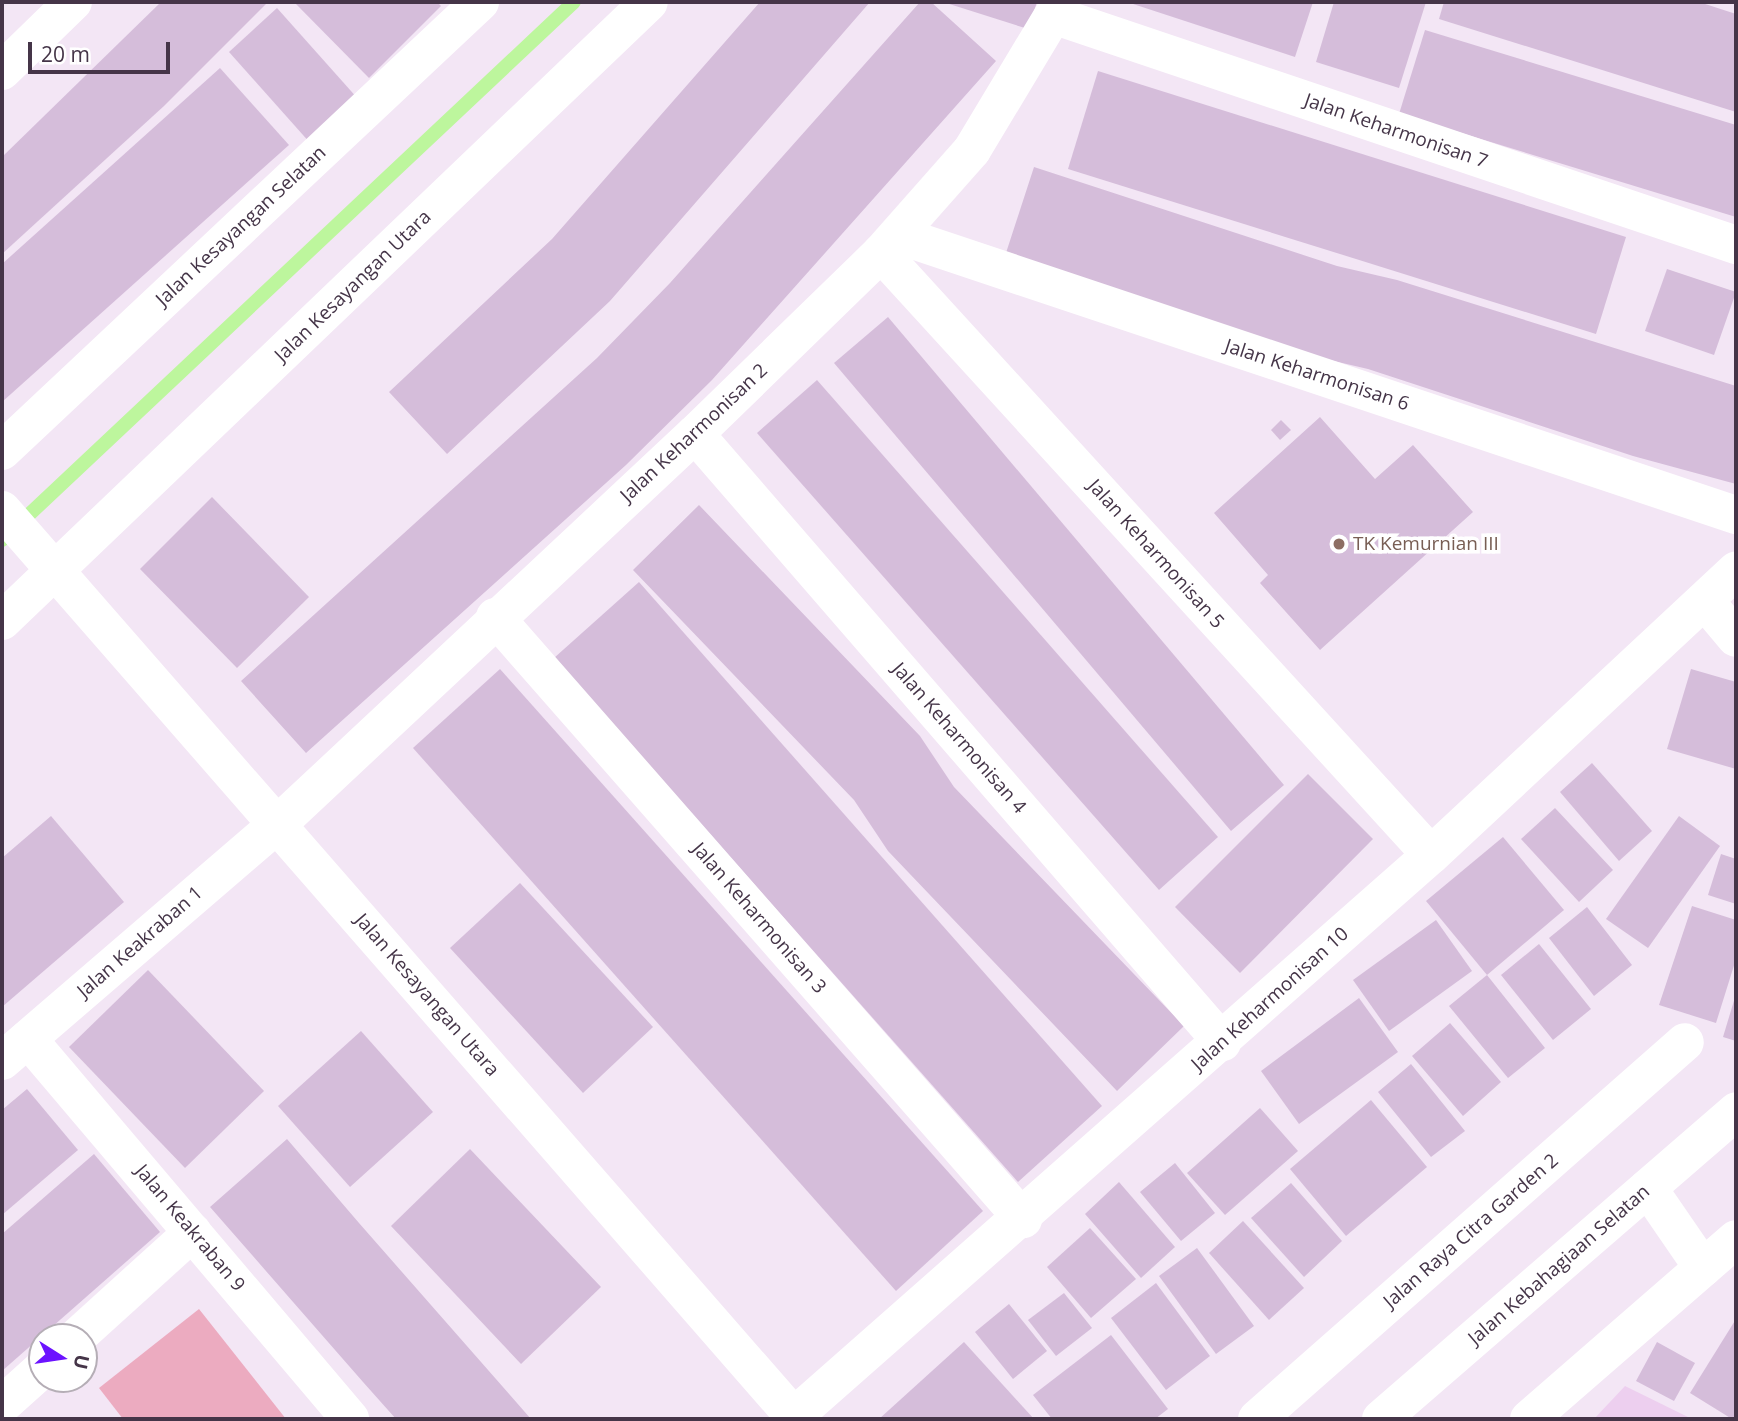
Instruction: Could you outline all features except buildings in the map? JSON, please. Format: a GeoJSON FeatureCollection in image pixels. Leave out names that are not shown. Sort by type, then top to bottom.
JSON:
{"type":"FeatureCollection","features":[{"type":"Feature","properties":{"kind":"street"},"geometry":{"type":"LineString","coordinates":[[2,71],[73,2]]}},
{"type":"Feature","properties":{"kind":"street","name":"Jalan Kesayangan Selatan"},"geometry":{"type":"LineString","coordinates":[[2,451],[480,2]]}},
{"type":"Feature","properties":{"kind":"street","name":"Jalan Kesayangan Utara"},"geometry":{"type":"LineString","coordinates":[[2,621],[649,2]]}},
{"type":"Feature","properties":{"kind":"street","name":"Jalan Keharmonisan 2"},"geometry":{"type":"LineString","coordinates":[[278,824],[495,617],[695,434],[889,244],[972,150],[1059,9]]}},
{"type":"Feature","properties":{"kind":"street","name":"Jalan Keharmonisan 7"},"geometry":{"type":"LineString","coordinates":[[1059,9],[1736,245]]}},
{"type":"Feature","properties":{"kind":"street","name":"Jalan Keharmonisan 6"},"geometry":{"type":"LineString","coordinates":[[889,244],[1736,514]]}},
{"type":"Feature","properties":{"kind":"street","name":"Jalan Keharmonisan 5"},"geometry":{"type":"LineString","coordinates":[[889,244],[1431,855]]}},
{"type":"Feature","properties":{"kind":"street","name":"Jalan Keharmonisan 4"},"geometry":{"type":"LineString","coordinates":[[695,434],[1222,1042]]}},
{"type":"Feature","properties":{"kind":"street","name":"Jalan Kesayangan Utara"},"geometry":{"type":"LineString","coordinates":[[2,510],[794,1419]]}},
{"type":"Feature","properties":{"kind":"street","name":"Jalan Keharmonisan 10"},"geometry":{"type":"LineString","coordinates":[[794,1419],[1431,855],[1736,571]]}},
{"type":"Feature","properties":{"kind":"street"},"geometry":{"type":"LineString","coordinates":[[1705,601],[1736,638]]}},
{"type":"Feature","properties":{"kind":"street","name":"Jalan Keharmonisan 3"},"geometry":{"type":"LineString","coordinates":[[495,617],[1023,1219]]}},
{"type":"Feature","properties":{"kind":"street","name":"Jalan Keakraban 1"},"geometry":{"type":"LineString","coordinates":[[15,1050],[278,824]]}},
{"type":"Feature","properties":{"kind":"street","name":"Jalan Raya Citra Garden 2"},"geometry":{"type":"LineString","coordinates":[[1257,1419],[1685,1042]]}},
{"type":"Feature","properties":{"kind":"street","name":"Jalan Keakraban 9"},"geometry":{"type":"LineString","coordinates":[[15,1050],[193,1232],[350,1419]]}},
{"type":"Feature","properties":{"kind":"street","name":"Jalan Kebahagiaan Selatan"},"geometry":{"type":"LineString","coordinates":[[1381,1419],[1657,1203],[1736,1111]]}},
{"type":"Feature","properties":{"kind":"street"},"geometry":{"type":"LineString","coordinates":[[1657,1203],[1700,1264]]}},
{"type":"Feature","properties":{"kind":"street"},"geometry":{"type":"LineString","coordinates":[[92,1323],[193,1232]]}},
{"type":"Feature","properties":{"kind":"street"},"geometry":{"type":"LineString","coordinates":[[1529,1419],[1700,1264],[1736,1239]]}},
{"type":"Feature","properties":{"kind":"street"},"geometry":{"type":"LineString","coordinates":[[2,1405],[28,1381]]}},
{"type":"Feature","properties":{"kind":"shaded area"},"geometry":{"type":"Polygon","coordinates":[[[199,1309],[286,1419],[123,1419],[99,1388],[199,1309]]]}},
{"type":"Feature","properties":{"kind":"shaded area"},"geometry":{"type":"Polygon","coordinates":[[[1625,1386],[1692,1419],[1594,1419],[1625,1386]]]}},
{"type":"Feature","properties":{"kind":"waterway"},"geometry":{"type":"LineString","coordinates":[[2,540],[574,2]]}},
{"type":"Feature","properties":{"kind":"place","name":"TK Kemurnian III"},"geometry":{"type":"Point","coordinates":[1339,544]}}]}
